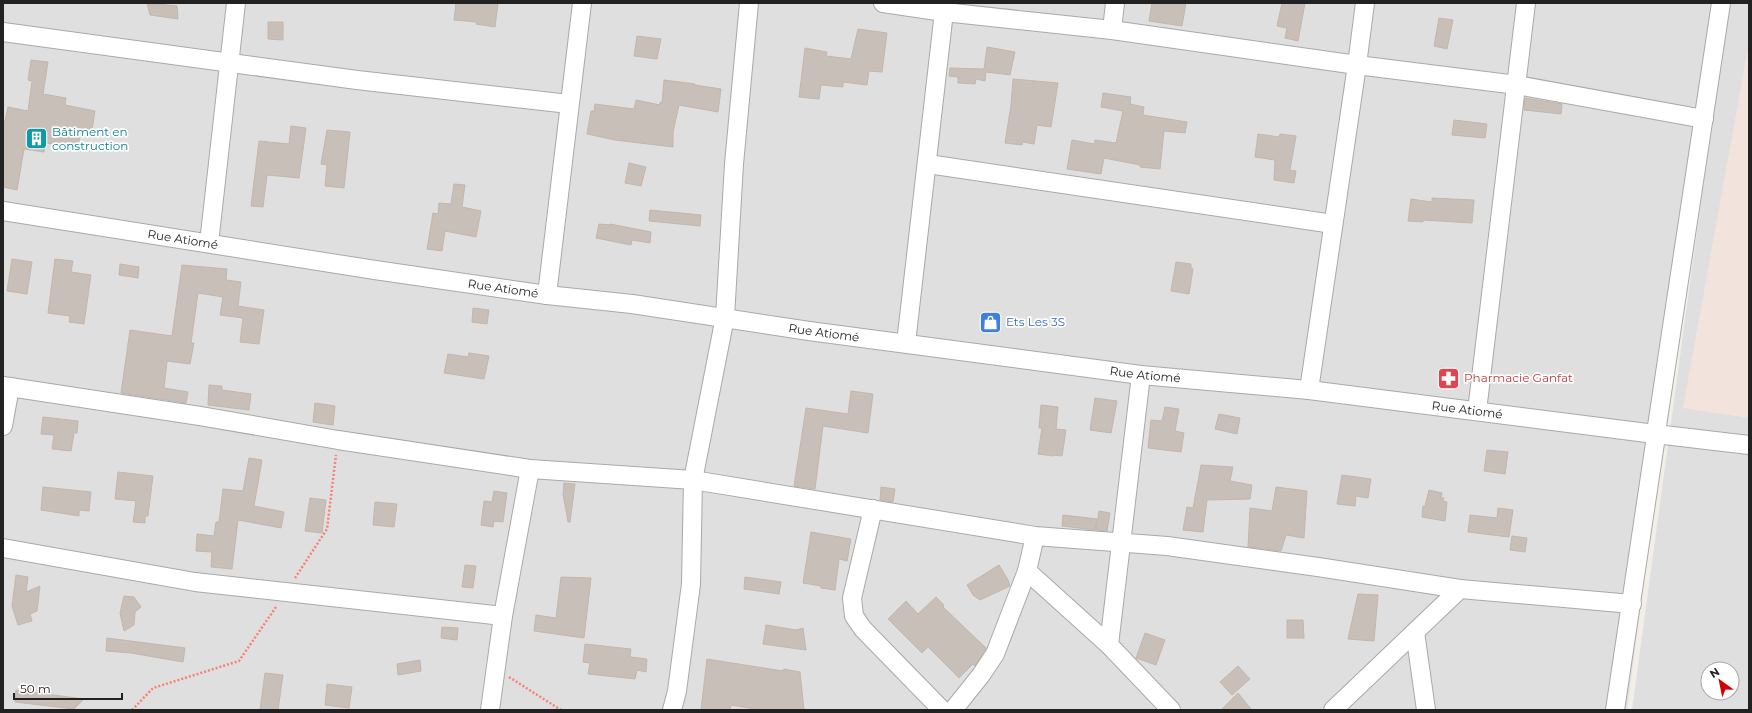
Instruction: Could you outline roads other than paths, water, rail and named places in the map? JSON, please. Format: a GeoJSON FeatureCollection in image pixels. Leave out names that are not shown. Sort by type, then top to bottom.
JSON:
{"type":"FeatureCollection","features":[{"type":"Feature","properties":{"kind":"street"},"geometry":{"type":"LineString","coordinates":[[210,243],[236,3]]}},
{"type":"Feature","properties":{"kind":"street"},"geometry":{"type":"LineString","coordinates":[[547,296],[582,3]]}},
{"type":"Feature","properties":{"kind":"street"},"geometry":{"type":"LineString","coordinates":[[672,710],[679,676],[691,584],[693,480],[725,317],[734,156],[749,3]]}},
{"type":"Feature","properties":{"kind":"street"},"geometry":{"type":"LineString","coordinates":[[883,3],[945,8],[1357,65],[1516,85],[1704,119]]}},
{"type":"Feature","properties":{"kind":"street"},"geometry":{"type":"LineString","coordinates":[[1112,30],[1115,3]]}},
{"type":"Feature","properties":{"kind":"street"},"geometry":{"type":"LineString","coordinates":[[1309,390],[1365,3]]}},
{"type":"Feature","properties":{"kind":"street"},"geometry":{"type":"LineString","coordinates":[[1477,411],[1526,3]]}},
{"type":"Feature","properties":{"kind":"street"},"geometry":{"type":"LineString","coordinates":[[1616,710],[1721,3]]}},
{"type":"Feature","properties":{"kind":"street"},"geometry":{"type":"LineString","coordinates":[[906,343],[945,8]]}},
{"type":"Feature","properties":{"kind":"street"},"geometry":{"type":"LineString","coordinates":[[3,32],[357,80],[569,104]]}},
{"type":"Feature","properties":{"kind":"street"},"geometry":{"type":"LineString","coordinates":[[928,164],[1333,224]]}},
{"type":"Feature","properties":{"kind":"street","name":"Rue Atiomé"},"geometry":{"type":"LineString","coordinates":[[3,211],[547,296],[632,304],[809,331],[1141,375],[1309,390],[1749,445]]}},
{"type":"Feature","properties":{"kind":"street"},"geometry":{"type":"LineString","coordinates":[[1109,645],[1141,375]]}},
{"type":"Feature","properties":{"kind":"street"},"geometry":{"type":"LineString","coordinates":[[3,426],[6,386],[200,416],[338,440],[530,469],[693,480],[1035,536],[1167,546],[1318,567],[1460,590],[1632,604]]}},
{"type":"Feature","properties":{"kind":"street"},"geometry":{"type":"LineString","coordinates":[[490,710],[504,616],[530,469]]}},
{"type":"Feature","properties":{"kind":"street"},"geometry":{"type":"LineString","coordinates":[[873,509],[852,598],[854,616],[863,629],[942,710]]}},
{"type":"Feature","properties":{"kind":"street"},"geometry":{"type":"LineString","coordinates":[[953,710],[981,675],[995,654],[1027,571],[1035,536]]}},
{"type":"Feature","properties":{"kind":"street"},"geometry":{"type":"LineString","coordinates":[[3,548],[195,582],[504,616]]}},
{"type":"Feature","properties":{"kind":"street"},"geometry":{"type":"LineString","coordinates":[[1027,571],[1109,645],[1171,710]]}},
{"type":"Feature","properties":{"kind":"street"},"geometry":{"type":"LineString","coordinates":[[1333,710],[1460,590]]}},
{"type":"Feature","properties":{"kind":"street"},"geometry":{"type":"LineString","coordinates":[[1415,632],[1426,710]]}},
{"type":"Feature","properties":{"kind":"place","name":"Bâtiment en construction"},"geometry":{"type":"Point","coordinates":[37,139]}},
{"type":"Feature","properties":{"kind":"place","name":"Ets Les 3S"},"geometry":{"type":"Point","coordinates":[990,322]}},
{"type":"Feature","properties":{"kind":"place","name":"Pharmacie Ganfat"},"geometry":{"type":"Point","coordinates":[1449,378]}}]}
